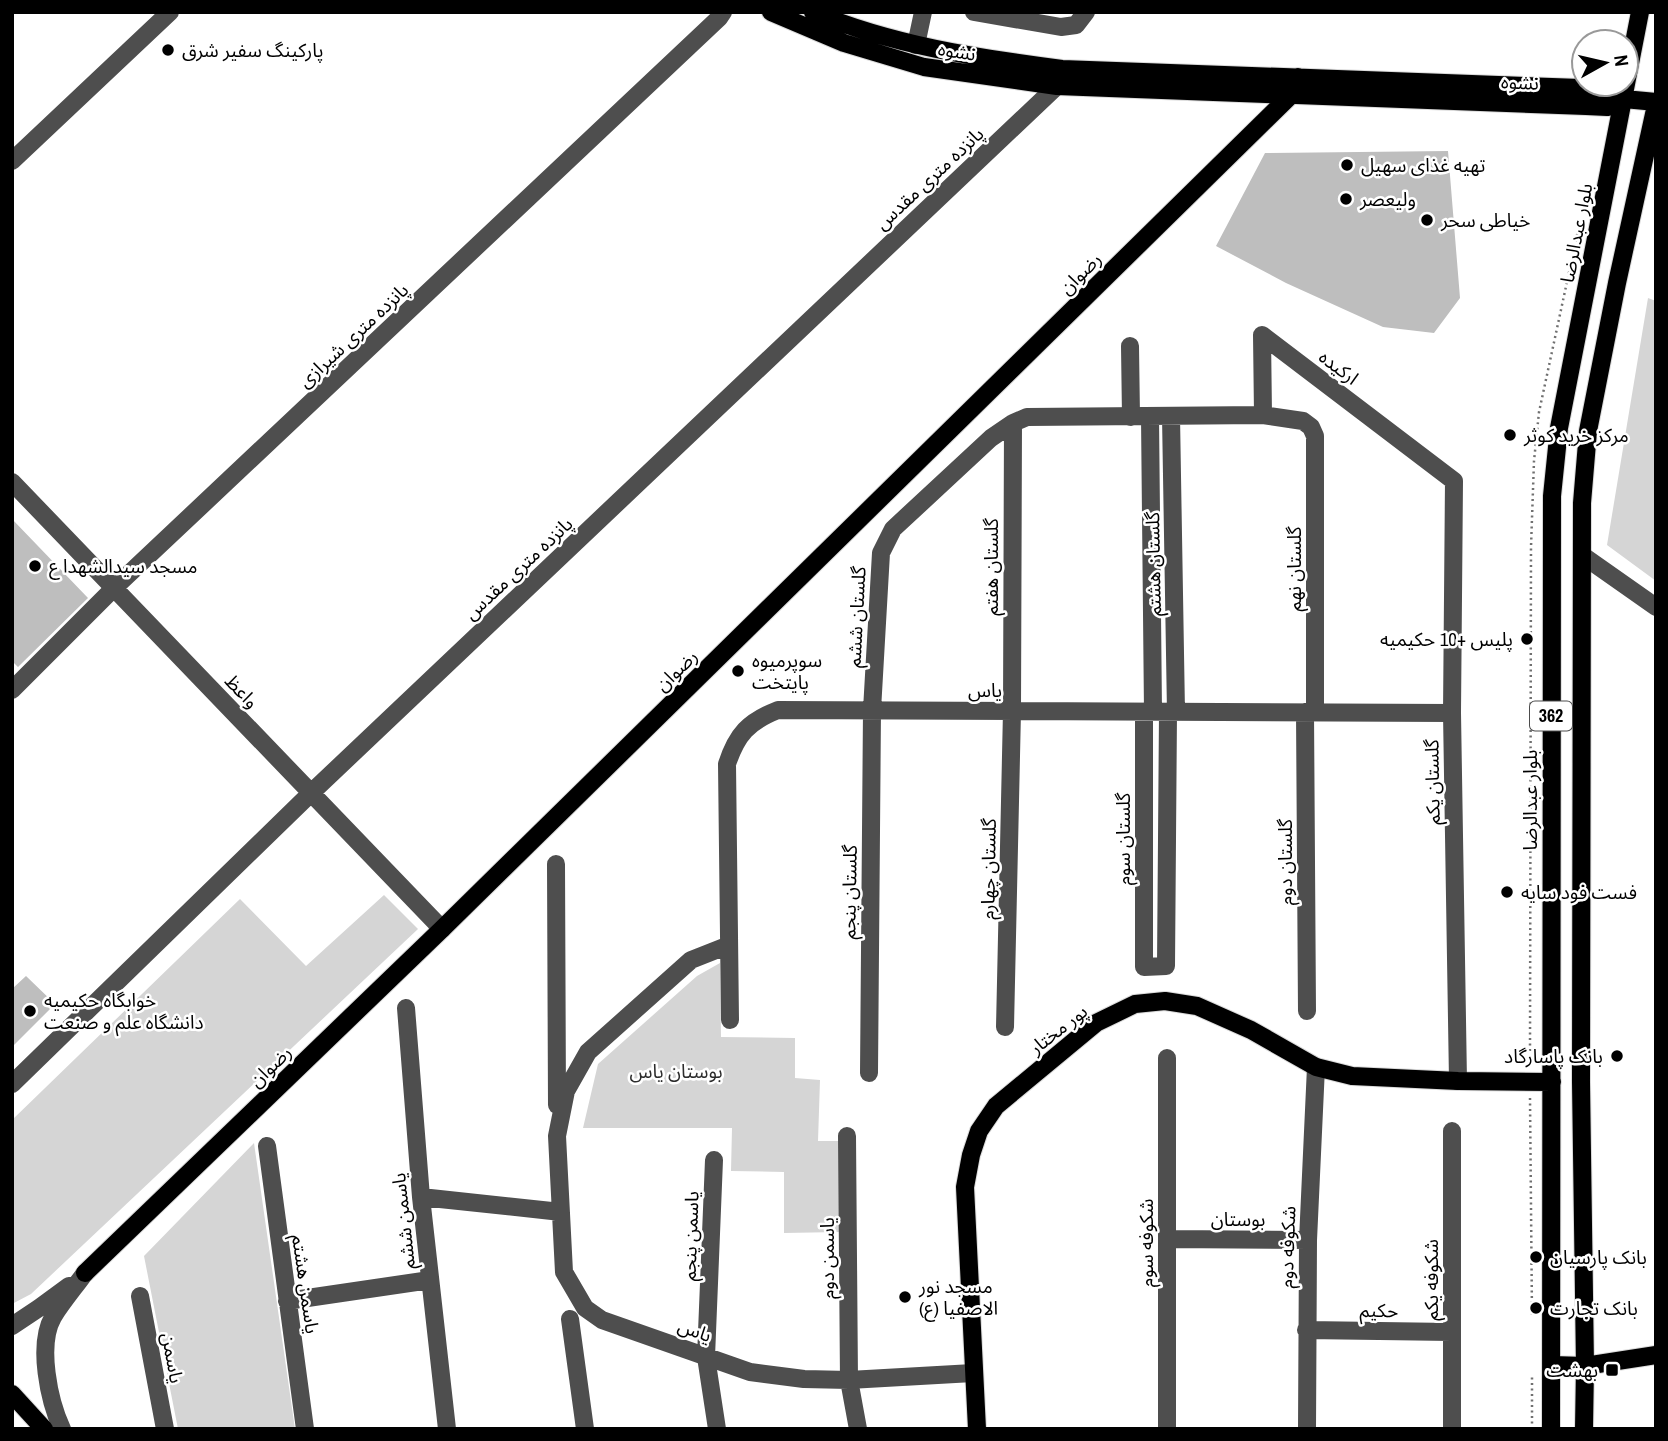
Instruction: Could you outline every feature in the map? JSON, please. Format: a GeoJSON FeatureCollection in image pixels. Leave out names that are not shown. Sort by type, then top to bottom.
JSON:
{"type":"FeatureCollection","features":[{"type":"Feature","properties":{"kind":"main road","name":"نشوه"},"geometry":{"type":"LineString","coordinates":[[771,12],[844,43],[924,67],[1059,77],[1295,86],[1607,107],[1624,99],[1656,104]]}},
{"type":"Feature","properties":{"kind":"main road","name":"نشوه"},"geometry":{"type":"LineString","coordinates":[[813,12],[916,46],[1059,77]]}},
{"type":"Feature","properties":{"kind":"main road","name":"بلوار عبدالرضا"},"geometry":{"type":"LineString","coordinates":[[1551,1429],[1552,496],[1559,428],[1640,12]]}},
{"type":"Feature","properties":{"kind":"main road","name":"رضوان"},"geometry":{"type":"LineString","coordinates":[[85,1273],[442,929],[1295,86]]}},
{"type":"Feature","properties":{"kind":"main road","name":"362"},"geometry":{"type":"LineString","coordinates":[[1584,1429],[1581,1082],[1582,503],[1588,431],[1656,104]]}},
{"type":"Feature","properties":{"kind":"main road"},"geometry":{"type":"LineString","coordinates":[[1590,275],[1618,283]]}},
{"type":"Feature","properties":{"kind":"main road","name":"پور مختار"},"geometry":{"type":"LineString","coordinates":[[977,1429],[965,1187],[971,1156],[979,1131],[996,1106],[1097,1023],[1135,1004],[1165,1001],[1197,1006],[1251,1030],[1316,1067],[1352,1076],[1458,1082],[1552,1082]]}},
{"type":"Feature","properties":{"kind":"main road"},"geometry":{"type":"LineString","coordinates":[[1552,1365],[1585,1366],[1656,1355]]}},
{"type":"Feature","properties":{"kind":"main road"},"geometry":{"type":"LineString","coordinates":[[12,1394],[44,1429]]}},
{"type":"Feature","properties":{"kind":"street"},"geometry":{"type":"LineString","coordinates":[[12,161],[170,12]]}},
{"type":"Feature","properties":{"kind":"street","name":"پانزده متری شیرازی"},"geometry":{"type":"LineString","coordinates":[[12,690],[114,588],[723,12]]}},
{"type":"Feature","properties":{"kind":"street"},"geometry":{"type":"LineString","coordinates":[[916,46],[923,12]]}},
{"type":"Feature","properties":{"kind":"street"},"geometry":{"type":"LineString","coordinates":[[974,12],[1061,27],[1076,25],[1086,12]]}},
{"type":"Feature","properties":{"kind":"street","name":"پانزده متری مقدس"},"geometry":{"type":"LineString","coordinates":[[12,1084],[311,793],[1059,77]]}},
{"type":"Feature","properties":{"kind":"street","name":"ارکیده"},"geometry":{"type":"LineString","coordinates":[[1263,415],[1262,335],[1454,481]]}},
{"type":"Feature","properties":{"kind":"street"},"geometry":{"type":"LineString","coordinates":[[1130,346],[1131,417]]}},
{"type":"Feature","properties":{"kind":"street"},"geometry":{"type":"LineString","coordinates":[[1013,423],[1027,417],[1263,415]]}},
{"type":"Feature","properties":{"kind":"street","name":"گلستان نهم"},"geometry":{"type":"LineString","coordinates":[[1263,415],[1303,421],[1311,427],[1315,436],[1310,712]]}},
{"type":"Feature","properties":{"kind":"street","name":"گلستان هشتم"},"geometry":{"type":"LineString","coordinates":[[1160,712],[1171,416]]}},
{"type":"Feature","properties":{"kind":"street","name":"گلستان هشتم"},"geometry":{"type":"LineString","coordinates":[[1150,417],[1160,712]]}},
{"type":"Feature","properties":{"kind":"street","name":"گلستان ششم"},"geometry":{"type":"LineString","coordinates":[[872,710],[881,553],[893,529],[991,438],[1013,423]]}},
{"type":"Feature","properties":{"kind":"street","name":"گلستان هفتم"},"geometry":{"type":"LineString","coordinates":[[1012,711],[1013,423]]}},
{"type":"Feature","properties":{"kind":"street","name":"گلستان یکم"},"geometry":{"type":"LineString","coordinates":[[1454,481],[1452,713],[1458,1082]]}},
{"type":"Feature","properties":{"kind":"street","name":"واعظ"},"geometry":{"type":"LineString","coordinates":[[12,482],[442,929]]}},
{"type":"Feature","properties":{"kind":"street"},"geometry":{"type":"LineString","coordinates":[[1582,555],[1656,607]]}},
{"type":"Feature","properties":{"kind":"street","name":"یاس"},"geometry":{"type":"LineString","coordinates":[[730,1020],[727,764],[733,746],[744,730],[760,717],[778,710],[1452,713]]}},
{"type":"Feature","properties":{"kind":"street","name":"گلستان پنجم"},"geometry":{"type":"LineString","coordinates":[[869,1073],[872,710]]}},
{"type":"Feature","properties":{"kind":"street","name":"گلستان چهارم"},"geometry":{"type":"LineString","coordinates":[[1005,1027],[1012,711]]}},
{"type":"Feature","properties":{"kind":"street","name":"گلستان سوم"},"geometry":{"type":"LineString","coordinates":[[1160,712],[1166,966],[1144,967],[1160,712]]}},
{"type":"Feature","properties":{"kind":"street","name":"گلستان دوم"},"geometry":{"type":"LineString","coordinates":[[1307,1011],[1310,712]]}},
{"type":"Feature","properties":{"kind":"street","name":"یاس"},"geometry":{"type":"LineString","coordinates":[[556,864],[557,1136],[564,1272],[585,1308],[602,1320],[750,1372],[804,1379],[849,1380],[973,1373]]}},
{"type":"Feature","properties":{"kind":"street","name":"یاس"},"geometry":{"type":"LineString","coordinates":[[557,1136],[566,1091],[588,1052],[691,960],[729,945]]}},
{"type":"Feature","properties":{"kind":"street","name":"یاسمن ششم"},"geometry":{"type":"LineString","coordinates":[[406,1008],[421,1197],[447,1429]]}},
{"type":"Feature","properties":{"kind":"street","name":"شکوفه سوم"},"geometry":{"type":"LineString","coordinates":[[1167,1058],[1167,1429]]}},
{"type":"Feature","properties":{"kind":"street","name":"شکوفه دوم"},"geometry":{"type":"LineString","coordinates":[[1307,1429],[1308,1240],[1316,1067]]}},
{"type":"Feature","properties":{"kind":"street","name":"شکوفه یکم"},"geometry":{"type":"LineString","coordinates":[[1452,1131],[1452,1429]]}},
{"type":"Feature","properties":{"kind":"street","name":"یاسمن دوم"},"geometry":{"type":"LineString","coordinates":[[848,1136],[849,1380],[858,1429]]}},
{"type":"Feature","properties":{"kind":"street","name":"یاسمن هشتم"},"geometry":{"type":"LineString","coordinates":[[267,1146],[305,1429]]}},
{"type":"Feature","properties":{"kind":"street","name":"یاسمن پنجم"},"geometry":{"type":"LineString","coordinates":[[714,1160],[706,1357],[717,1429]]}},
{"type":"Feature","properties":{"kind":"street"},"geometry":{"type":"LineString","coordinates":[[421,1197],[561,1212]]}},
{"type":"Feature","properties":{"kind":"street","name":"بوستان"},"geometry":{"type":"LineString","coordinates":[[1167,1239],[1308,1240]]}},
{"type":"Feature","properties":{"kind":"street"},"geometry":{"type":"LineString","coordinates":[[12,1326],[85,1273]]}},
{"type":"Feature","properties":{"kind":"street"},"geometry":{"type":"LineString","coordinates":[[62,1429],[56,1416],[46,1374],[46,1345],[51,1320],[85,1273]]}},
{"type":"Feature","properties":{"kind":"street"},"geometry":{"type":"LineString","coordinates":[[287,1301],[430,1280]]}},
{"type":"Feature","properties":{"kind":"street","name":"یاسمن"},"geometry":{"type":"LineString","coordinates":[[140,1296],[165,1429]]}},
{"type":"Feature","properties":{"kind":"street"},"geometry":{"type":"LineString","coordinates":[[570,1319],[585,1429]]}},
{"type":"Feature","properties":{"kind":"street","name":"حکیم"},"geometry":{"type":"LineString","coordinates":[[1306,1330],[1452,1332]]}},
{"type":"Feature","properties":{"kind":"path"},"geometry":{"type":"LineString","coordinates":[[1530,1091],[1532,1313]]}},
{"type":"Feature","properties":{"kind":"path"},"geometry":{"type":"LineString","coordinates":[[1532,1376],[1532,1429]]}},
{"type":"Feature","properties":{"kind":"green space"},"geometry":{"type":"Polygon","coordinates":[[[1648,298],[1656,301],[1656,581],[1607,545],[1648,298]]]}},
{"type":"Feature","properties":{"kind":"green space"},"geometry":{"type":"Polygon","coordinates":[[[384,895],[418,929],[31,1294],[12,1304],[12,1120],[240,899],[306,966],[384,895]]]}},
{"type":"Feature","properties":{"kind":"green space","name":"بوستان یاس"},"geometry":{"type":"Polygon","coordinates":[[[720,963],[721,1037],[795,1038],[795,1078],[820,1080],[818,1141],[839,1141],[840,1232],[784,1233],[784,1172],[731,1171],[732,1128],[583,1128],[598,1064],[697,976],[720,963]]]}},
{"type":"Feature","properties":{"kind":"green space"},"geometry":{"type":"Polygon","coordinates":[[[254,1143],[295,1429],[178,1429],[144,1256],[254,1143]]]}},
{"type":"Feature","properties":{"kind":"building","name":"ولیعصر"},"geometry":{"type":"Polygon","coordinates":[[[1448,151],[1460,298],[1434,333],[1383,327],[1286,283],[1216,246],[1265,153],[1448,151]]]}},
{"type":"Feature","properties":{"kind":"building","name":"مسجد سیدالشهدا ع"},"geometry":{"type":"Polygon","coordinates":[[[12,519],[88,598],[18,667],[12,661],[12,519]]]}},
{"type":"Feature","properties":{"kind":"building","name":"خوابگاه حکیمیه دانشگاه علم و صنعت"},"geometry":{"type":"Polygon","coordinates":[[[26,976],[55,1004],[12,1047],[12,989],[26,976]]]}},
{"type":"Feature","properties":{"kind":"place","name":"پارکینگ سفیر شرق"},"geometry":{"type":"Point","coordinates":[168,50]}},
{"type":"Feature","properties":{"kind":"place","name":"تهیه غذای سهیل"},"geometry":{"type":"Point","coordinates":[1347,165]}},
{"type":"Feature","properties":{"kind":"place","name":"ولیعصر"},"geometry":{"type":"Point","coordinates":[1346,199]}},
{"type":"Feature","properties":{"kind":"place","name":"خیاطی سحر"},"geometry":{"type":"Point","coordinates":[1427,220]}},
{"type":"Feature","properties":{"kind":"place","name":"مرکز خرید کوثر"},"geometry":{"type":"Point","coordinates":[1510,435]}},
{"type":"Feature","properties":{"kind":"place","name":"مسجد سیدالشهدا ع"},"geometry":{"type":"Point","coordinates":[35,566]}},
{"type":"Feature","properties":{"kind":"place","name":"پلیس +10 حکیمیه"},"geometry":{"type":"Point","coordinates":[1527,639]}},
{"type":"Feature","properties":{"kind":"place","name":"سوپرمیوه پایتخت"},"geometry":{"type":"Point","coordinates":[738,671]}},
{"type":"Feature","properties":{"kind":"place","name":"فست فود سایه"},"geometry":{"type":"Point","coordinates":[1507,892]}},
{"type":"Feature","properties":{"kind":"place","name":"خوابگاه حکیمیه دانشگاه علم و صنعت"},"geometry":{"type":"Point","coordinates":[30,1011]}},
{"type":"Feature","properties":{"kind":"place","name":"بانک پاسارگاد"},"geometry":{"type":"Point","coordinates":[1617,1056]}},
{"type":"Feature","properties":{"kind":"place","name":"بانک پارسیان"},"geometry":{"type":"Point","coordinates":[1536,1257]}},
{"type":"Feature","properties":{"kind":"place","name":"مسجد نور الاصفیا (ع)"},"geometry":{"type":"Point","coordinates":[905,1297]}},
{"type":"Feature","properties":{"kind":"place","name":"بانک تجارت"},"geometry":{"type":"Point","coordinates":[1536,1308]}},
{"type":"Feature","properties":{"kind":"place","name":"بهشت"},"geometry":{"type":"Point","coordinates":[1612,1370]}}]}
